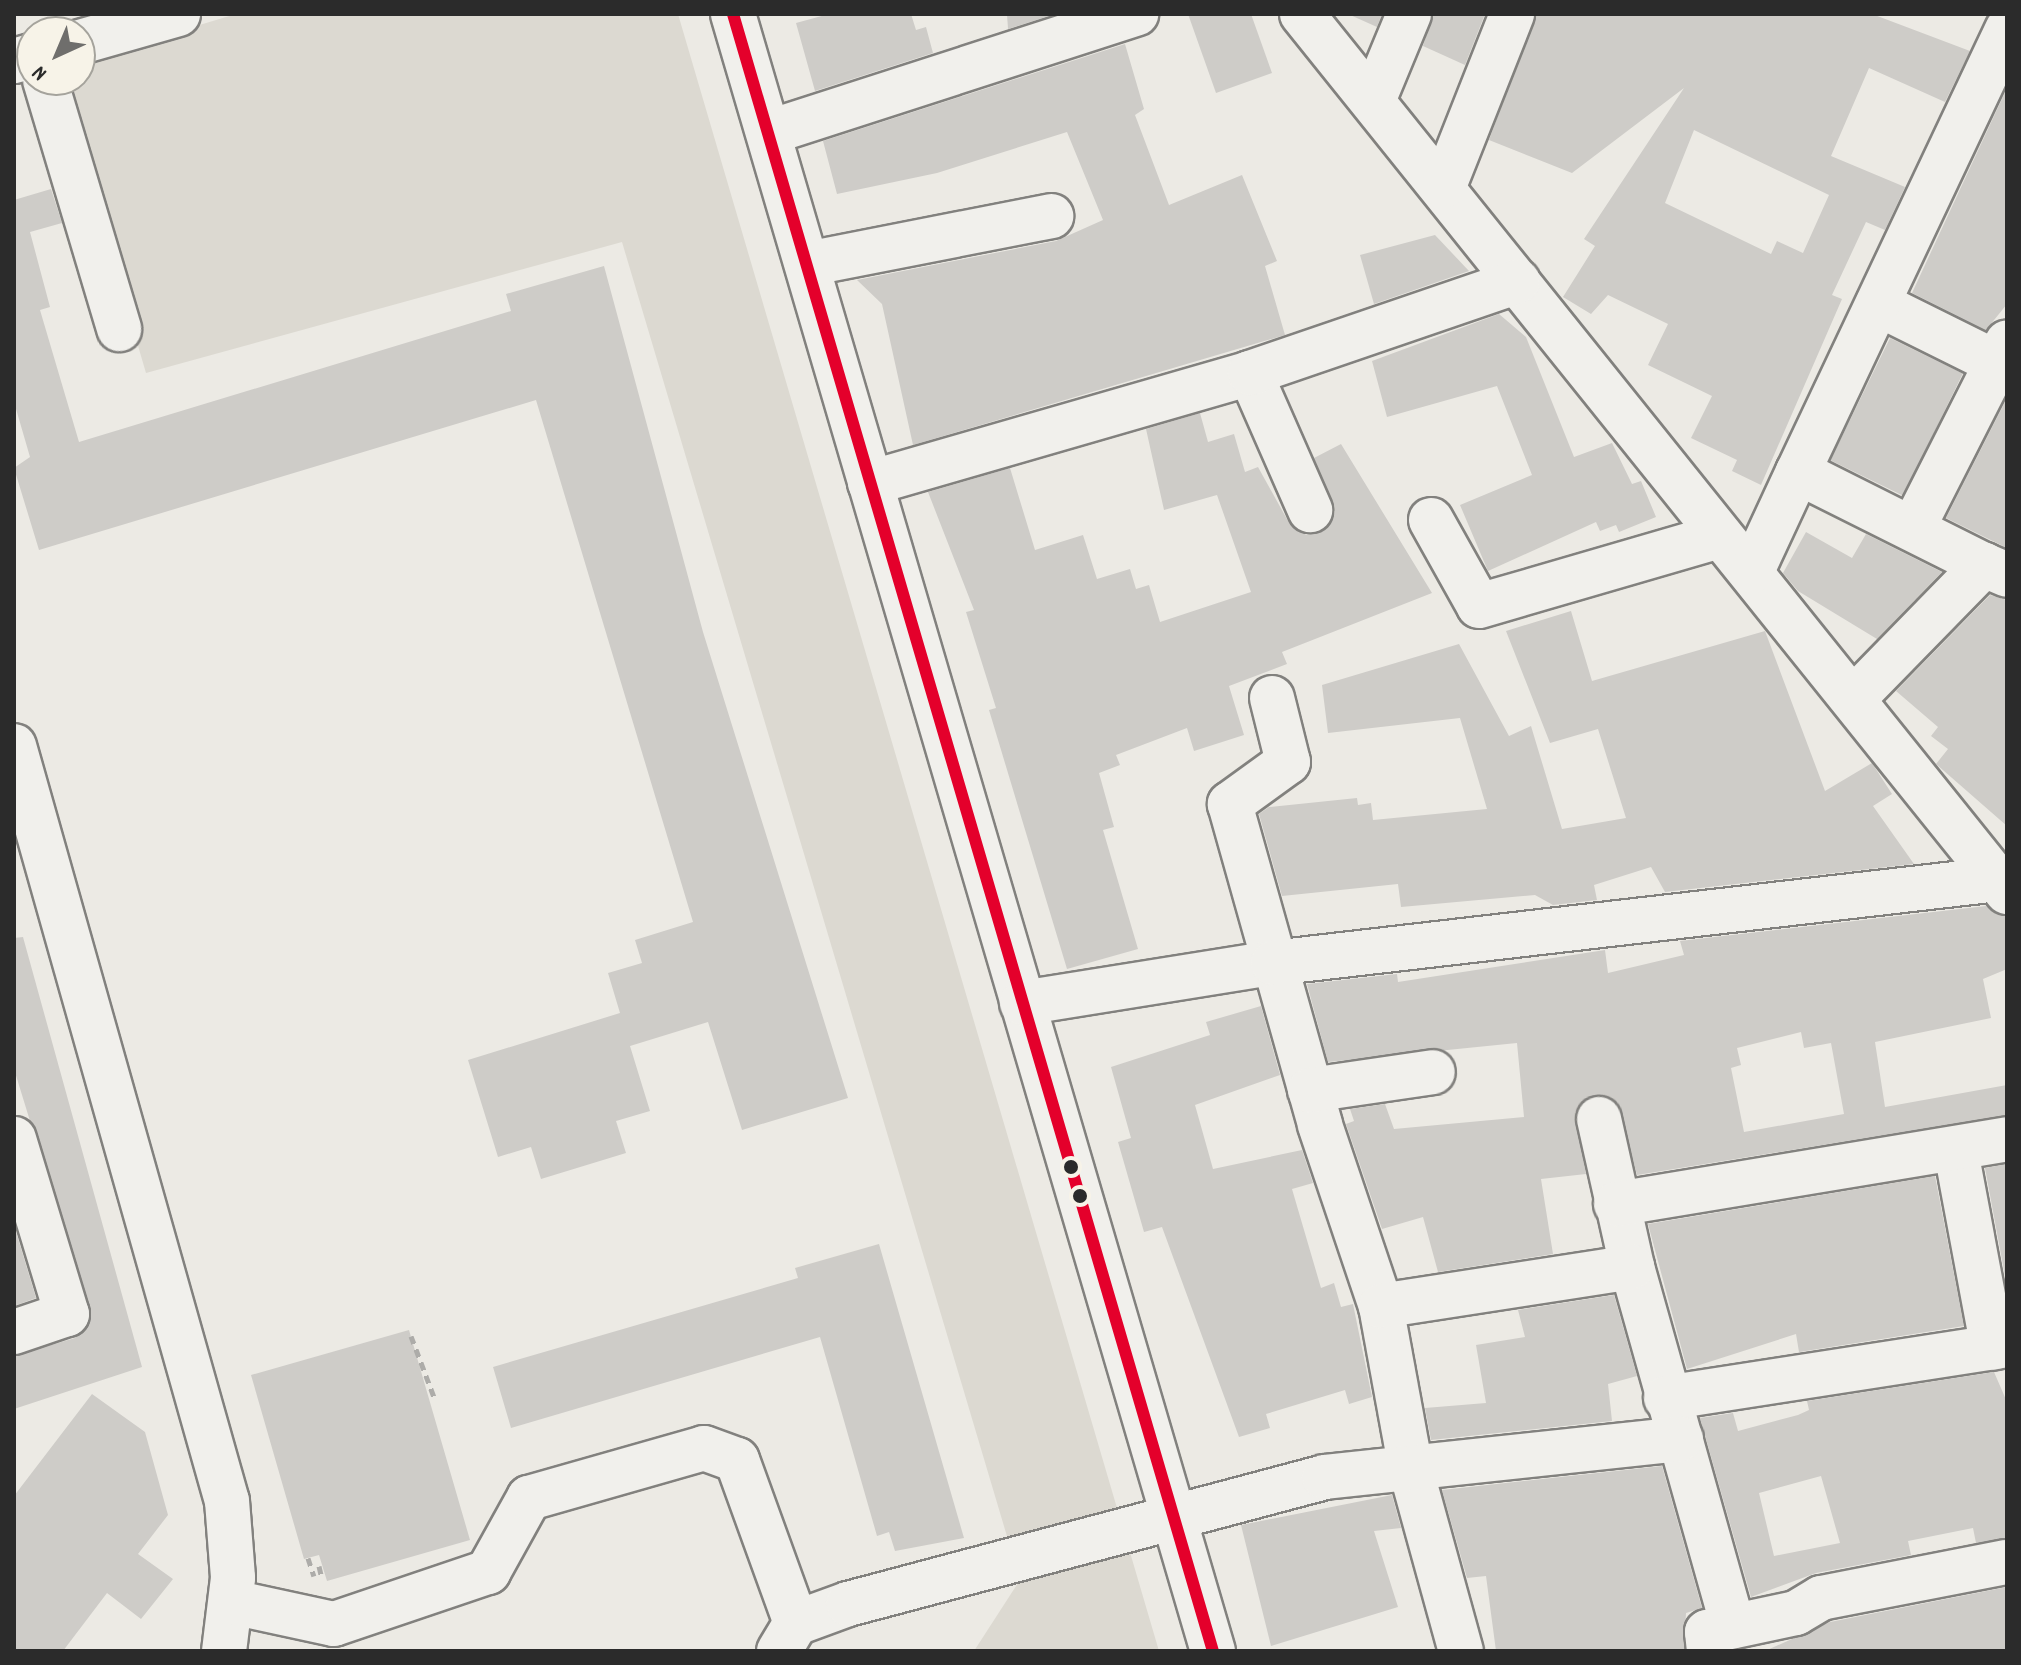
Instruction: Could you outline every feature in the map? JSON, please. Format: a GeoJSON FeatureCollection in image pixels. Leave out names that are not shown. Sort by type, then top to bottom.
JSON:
{"type":"FeatureCollection","features":[{"type":"Feature","properties":{"kind":"street"},"geometry":{"type":"LineString","coordinates":[[96,37],[178,14]]}},
{"type":"Feature","properties":{"kind":"street"},"geometry":{"type":"LineString","coordinates":[[733,14],[1213,1651]]}},
{"type":"Feature","properties":{"kind":"street"},"geometry":{"type":"LineString","coordinates":[[770,132],[1136,14]]}},
{"type":"Feature","properties":{"kind":"street"},"geometry":{"type":"LineString","coordinates":[[1302,14],[1444,186],[1720,536],[1855,697],[2003,883]]}},
{"type":"Feature","properties":{"kind":"street"},"geometry":{"type":"LineString","coordinates":[[1373,101],[1409,14]]}},
{"type":"Feature","properties":{"kind":"street"},"geometry":{"type":"LineString","coordinates":[[1444,186],[1512,14]]}},
{"type":"Feature","properties":{"kind":"street"},"geometry":{"type":"LineString","coordinates":[[1752,571],[1878,304],[1996,80],[2007,29],[1975,14]]}},
{"type":"Feature","properties":{"kind":"street"},"geometry":{"type":"LineString","coordinates":[[50,96],[119,329]]}},
{"type":"Feature","properties":{"kind":"street"},"geometry":{"type":"LineString","coordinates":[[807,264],[1051,216]]}},
{"type":"Feature","properties":{"kind":"street"},"geometry":{"type":"LineString","coordinates":[[870,483],[1250,373],[1518,281]]}},
{"type":"Feature","properties":{"kind":"street"},"geometry":{"type":"LineString","coordinates":[[1878,304],[2004,358],[1913,528]]}},
{"type":"Feature","properties":{"kind":"street"},"geometry":{"type":"LineString","coordinates":[[1250,373],[1310,510]]}},
{"type":"Feature","properties":{"kind":"street"},"geometry":{"type":"LineString","coordinates":[[1798,472],[1996,570],[1855,697]]}},
{"type":"Feature","properties":{"kind":"street"},"geometry":{"type":"LineString","coordinates":[[1431,520],[1479,606],[1720,536]]}},
{"type":"Feature","properties":{"kind":"street"},"geometry":{"type":"LineString","coordinates":[[1272,698],[1288,762],[1230,804],[1310,1090],[1381,1306],[1411,1470],[1461,1651]]}},
{"type":"Feature","properties":{"kind":"street"},"geometry":{"type":"LineString","coordinates":[[14,746],[227,1501],[232,1602],[224,1651]]}},
{"type":"Feature","properties":{"kind":"street"},"geometry":{"type":"LineString","coordinates":[[1022,1003],[1273,963],[2003,883]]}},
{"type":"Feature","properties":{"kind":"street"},"geometry":{"type":"LineString","coordinates":[[1310,1090],[1433,1072]]}},
{"type":"Feature","properties":{"kind":"street"},"geometry":{"type":"LineString","coordinates":[[1599,1119],[1632,1267],[1666,1398],[1681,1439],[1721,1638],[1796,1613],[1821,1598],[2007,1562]]}},
{"type":"Feature","properties":{"kind":"street"},"geometry":{"type":"LineString","coordinates":[[14,1139],[67,1314],[14,1332]]}},
{"type":"Feature","properties":{"kind":"street"},"geometry":{"type":"LineString","coordinates":[[1616,1204],[1956,1151],[2007,1139]]}},
{"type":"Feature","properties":{"kind":"street"},"geometry":{"type":"LineString","coordinates":[[1666,1398],[2000,1347],[1956,1151]]}},
{"type":"Feature","properties":{"kind":"street"},"geometry":{"type":"LineString","coordinates":[[1381,1306],[1632,1267]]}},
{"type":"Feature","properties":{"kind":"street"},"geometry":{"type":"LineString","coordinates":[[232,1602],[334,1624],[488,1572],[529,1498],[704,1448],[737,1460],[787,1637],[1324,1477],[1681,1439]]}},
{"type":"Feature","properties":{"kind":"path"},"geometry":{"type":"LineString","coordinates":[[411,1336],[434,1397]]}},
{"type":"Feature","properties":{"kind":"shaded area"},"geometry":{"type":"Polygon","coordinates":[[[236,14],[678,14],[1159,1651],[974,1651],[1020,1580],[622,242],[146,373],[65,96],[96,96],[96,56],[236,14]]]}},
{"type":"Feature","properties":{"kind":"building"},"geometry":{"type":"Polygon","coordinates":[[[829,14],[911,14],[916,30],[926,27],[933,53],[815,91],[796,23],[829,14]]]}},
{"type":"Feature","properties":{"kind":"building"},"geometry":{"type":"Polygon","coordinates":[[[1007,14],[1055,14],[1008,29],[1007,14]]]}},
{"type":"Feature","properties":{"kind":"building"},"geometry":{"type":"Polygon","coordinates":[[[1188,14],[1251,14],[1272,73],[1216,93],[1188,14]]]}},
{"type":"Feature","properties":{"kind":"building"},"geometry":{"type":"Polygon","coordinates":[[[1348,14],[1382,14],[1377,27],[1348,14]]]}},
{"type":"Feature","properties":{"kind":"building"},"geometry":{"type":"Polygon","coordinates":[[[1433,14],[1485,14],[1465,65],[1423,46],[1433,14]]]}},
{"type":"Feature","properties":{"kind":"building"},"geometry":{"type":"Polygon","coordinates":[[[1536,14],[1872,14],[1970,51],[1945,102],[1869,68],[1831,156],[1905,187],[1885,230],[1866,222],[1832,295],[1842,299],[1761,485],[1732,471],[1737,460],[1691,438],[1712,396],[1648,365],[1668,324],[1608,295],[1591,314],[1563,297],[1595,246],[1584,239],[1684,88],[1572,173],[1489,140],[1536,14]],[[1694,130],[1665,203],[1771,254],[1777,241],[1803,253],[1829,195],[1694,130]]]}},
{"type":"Feature","properties":{"kind":"building"},"geometry":{"type":"Polygon","coordinates":[[[1125,44],[1144,109],[1135,115],[1169,205],[1242,175],[1277,261],[1265,266],[1285,335],[913,445],[882,304],[857,280],[1056,241],[1103,220],[1067,132],[937,173],[837,194],[823,141],[1125,44]]]}},
{"type":"Feature","properties":{"kind":"building"},"geometry":{"type":"Polygon","coordinates":[[[2007,88],[2007,304],[1986,330],[1912,293],[2007,88]]]}},
{"type":"Feature","properties":{"kind":"building"},"geometry":{"type":"Polygon","coordinates":[[[51,189],[62,223],[30,232],[50,307],[40,310],[79,442],[511,311],[506,294],[604,266],[703,632],[848,1098],[742,1130],[708,1022],[630,1046],[650,1111],[616,1121],[626,1153],[541,1179],[531,1147],[498,1157],[468,1060],[620,1013],[608,973],[642,963],[635,940],[693,922],[536,400],[39,550],[14,468],[30,457],[14,402],[14,200],[51,189]]]}},
{"type":"Feature","properties":{"kind":"building"},"geometry":{"type":"Polygon","coordinates":[[[1435,235],[1469,271],[1374,304],[1360,255],[1435,235]]]}},
{"type":"Feature","properties":{"kind":"building"},"geometry":{"type":"Polygon","coordinates":[[[1499,314],[1526,337],[1574,457],[1612,443],[1632,484],[1641,481],[1656,517],[1619,532],[1616,525],[1600,531],[1596,522],[1488,571],[1460,505],[1532,475],[1497,386],[1387,417],[1372,361],[1499,314]]]}},
{"type":"Feature","properties":{"kind":"building"},"geometry":{"type":"Polygon","coordinates":[[[1890,338],[1963,374],[1903,496],[1830,460],[1890,338]]]}},
{"type":"Feature","properties":{"kind":"building"},"geometry":{"type":"Polygon","coordinates":[[[2007,398],[2007,548],[1946,518],[2007,398]]]}},
{"type":"Feature","properties":{"kind":"building"},"geometry":{"type":"Polygon","coordinates":[[[1200,413],[1208,442],[1234,434],[1245,472],[1258,467],[1288,521],[1306,535],[1321,532],[1335,512],[1314,458],[1341,444],[1432,593],[1282,652],[1287,664],[1229,686],[1244,735],[1194,751],[1187,728],[1116,755],[1120,765],[1099,773],[1114,827],[1103,830],[1138,949],[1067,969],[989,710],[996,708],[966,612],[974,610],[928,492],[1010,468],[1035,550],[1083,535],[1097,579],[1130,569],[1136,589],[1149,585],[1160,622],[1251,592],[1217,495],[1164,510],[1146,429],[1200,413]]]}},
{"type":"Feature","properties":{"kind":"building"},"geometry":{"type":"Polygon","coordinates":[[[1806,532],[1852,558],[1866,534],[1942,572],[1877,639],[1798,591],[1783,573],[1806,532]]]}},
{"type":"Feature","properties":{"kind":"building"},"geometry":{"type":"Polygon","coordinates":[[[1990,595],[2007,600],[2007,826],[1936,764],[1948,749],[1931,736],[1938,727],[1896,691],[1990,595]]]}},
{"type":"Feature","properties":{"kind":"building"},"geometry":{"type":"Polygon","coordinates":[[[1571,611],[1592,681],[1765,631],[1825,791],[1872,763],[1892,794],[1873,806],[1914,864],[1665,892],[1651,867],[1594,885],[1597,900],[1553,905],[1535,895],[1401,907],[1398,884],[1282,896],[1259,814],[1269,807],[1357,798],[1358,805],[1371,803],[1373,820],[1487,809],[1460,718],[1328,733],[1322,685],[1459,644],[1509,736],[1531,726],[1562,829],[1626,818],[1598,729],[1550,743],[1506,631],[1571,611]]]}},
{"type":"Feature","properties":{"kind":"building"},"geometry":{"type":"Polygon","coordinates":[[[1986,906],[2007,916],[2007,969],[1983,979],[1991,1018],[1875,1042],[1885,1107],[2007,1085],[2007,1115],[1637,1175],[1618,1103],[1594,1095],[1575,1112],[1586,1174],[1541,1179],[1553,1254],[1438,1272],[1423,1217],[1382,1229],[1346,1124],[1354,1121],[1350,1109],[1385,1104],[1394,1129],[1524,1117],[1517,1043],[1328,1062],[1307,984],[1397,974],[1398,982],[1605,950],[1608,973],[1684,955],[1680,941],[1986,906]],[[1801,1032],[1737,1048],[1741,1065],[1731,1068],[1744,1132],[1844,1114],[1831,1043],[1804,1048],[1801,1032]]]}},
{"type":"Feature","properties":{"kind":"building"},"geometry":{"type":"Polygon","coordinates":[[[23,937],[142,1367],[14,1409],[14,1356],[75,1338],[91,1319],[14,1069],[14,938],[23,937]]]}},
{"type":"Feature","properties":{"kind":"building"},"geometry":{"type":"Polygon","coordinates":[[[1261,1006],[1280,1075],[1195,1105],[1213,1169],[1302,1150],[1313,1183],[1292,1189],[1321,1288],[1334,1283],[1341,1307],[1353,1304],[1372,1397],[1349,1404],[1345,1390],[1266,1414],[1270,1428],[1239,1437],[1162,1227],[1144,1232],[1118,1142],[1131,1138],[1111,1067],[1210,1035],[1206,1022],[1261,1006]]]}},
{"type":"Feature","properties":{"kind":"building"},"geometry":{"type":"Polygon","coordinates":[[[2007,1164],[2007,1287],[1985,1168],[2007,1164]]]}},
{"type":"Feature","properties":{"kind":"building"},"geometry":{"type":"Polygon","coordinates":[[[1935,1176],[1964,1326],[1799,1352],[1796,1334],[1687,1369],[1648,1224],[1935,1176]]]}},
{"type":"Feature","properties":{"kind":"building"},"geometry":{"type":"Polygon","coordinates":[[[14,1225],[36,1298],[14,1306],[14,1225]]]}},
{"type":"Feature","properties":{"kind":"building"},"geometry":{"type":"Polygon","coordinates":[[[879,1244],[964,1538],[895,1551],[889,1532],[877,1536],[820,1337],[511,1428],[493,1367],[798,1278],[795,1268],[879,1244]]]}},
{"type":"Feature","properties":{"kind":"building"},"geometry":{"type":"Polygon","coordinates":[[[1614,1295],[1637,1376],[1608,1384],[1612,1421],[1431,1440],[1425,1408],[1486,1403],[1476,1345],[1525,1337],[1518,1310],[1614,1295]]]}},
{"type":"Feature","properties":{"kind":"building"},"geometry":{"type":"Polygon","coordinates":[[[409,1330],[470,1540],[327,1581],[319,1555],[304,1559],[251,1375],[409,1330]]]}},
{"type":"Feature","properties":{"kind":"building"},"geometry":{"type":"Polygon","coordinates":[[[1994,1372],[2007,1402],[2007,1538],[1976,1543],[1973,1528],[1908,1541],[1911,1555],[1816,1573],[1751,1597],[1700,1418],[1733,1413],[1738,1431],[1798,1415],[1809,1410],[1807,1401],[1994,1372]],[[1821,1476],[1759,1493],[1774,1556],[1840,1543],[1821,1476]]]}},
{"type":"Feature","properties":{"kind":"building"},"geometry":{"type":"Polygon","coordinates":[[[92,1394],[145,1432],[168,1515],[138,1554],[173,1579],[141,1619],[107,1593],[63,1651],[14,1651],[14,1496],[92,1394]]]}},
{"type":"Feature","properties":{"kind":"building"},"geometry":{"type":"Polygon","coordinates":[[[1662,1466],[1702,1608],[1686,1613],[1684,1651],[1496,1651],[1486,1576],[1467,1578],[1442,1490],[1662,1466]]]}},
{"type":"Feature","properties":{"kind":"building"},"geometry":{"type":"Polygon","coordinates":[[[1392,1495],[1401,1528],[1374,1531],[1398,1607],[1271,1646],[1241,1525],[1392,1495]]]}},
{"type":"Feature","properties":{"kind":"building"},"geometry":{"type":"Polygon","coordinates":[[[2007,1587],[2007,1651],[1765,1651],[1830,1622],[2007,1587]]]}},
{"type":"Feature","properties":{"kind":"transit line"},"geometry":{"type":"LineString","coordinates":[[733,14],[1213,1651]]}}]}
